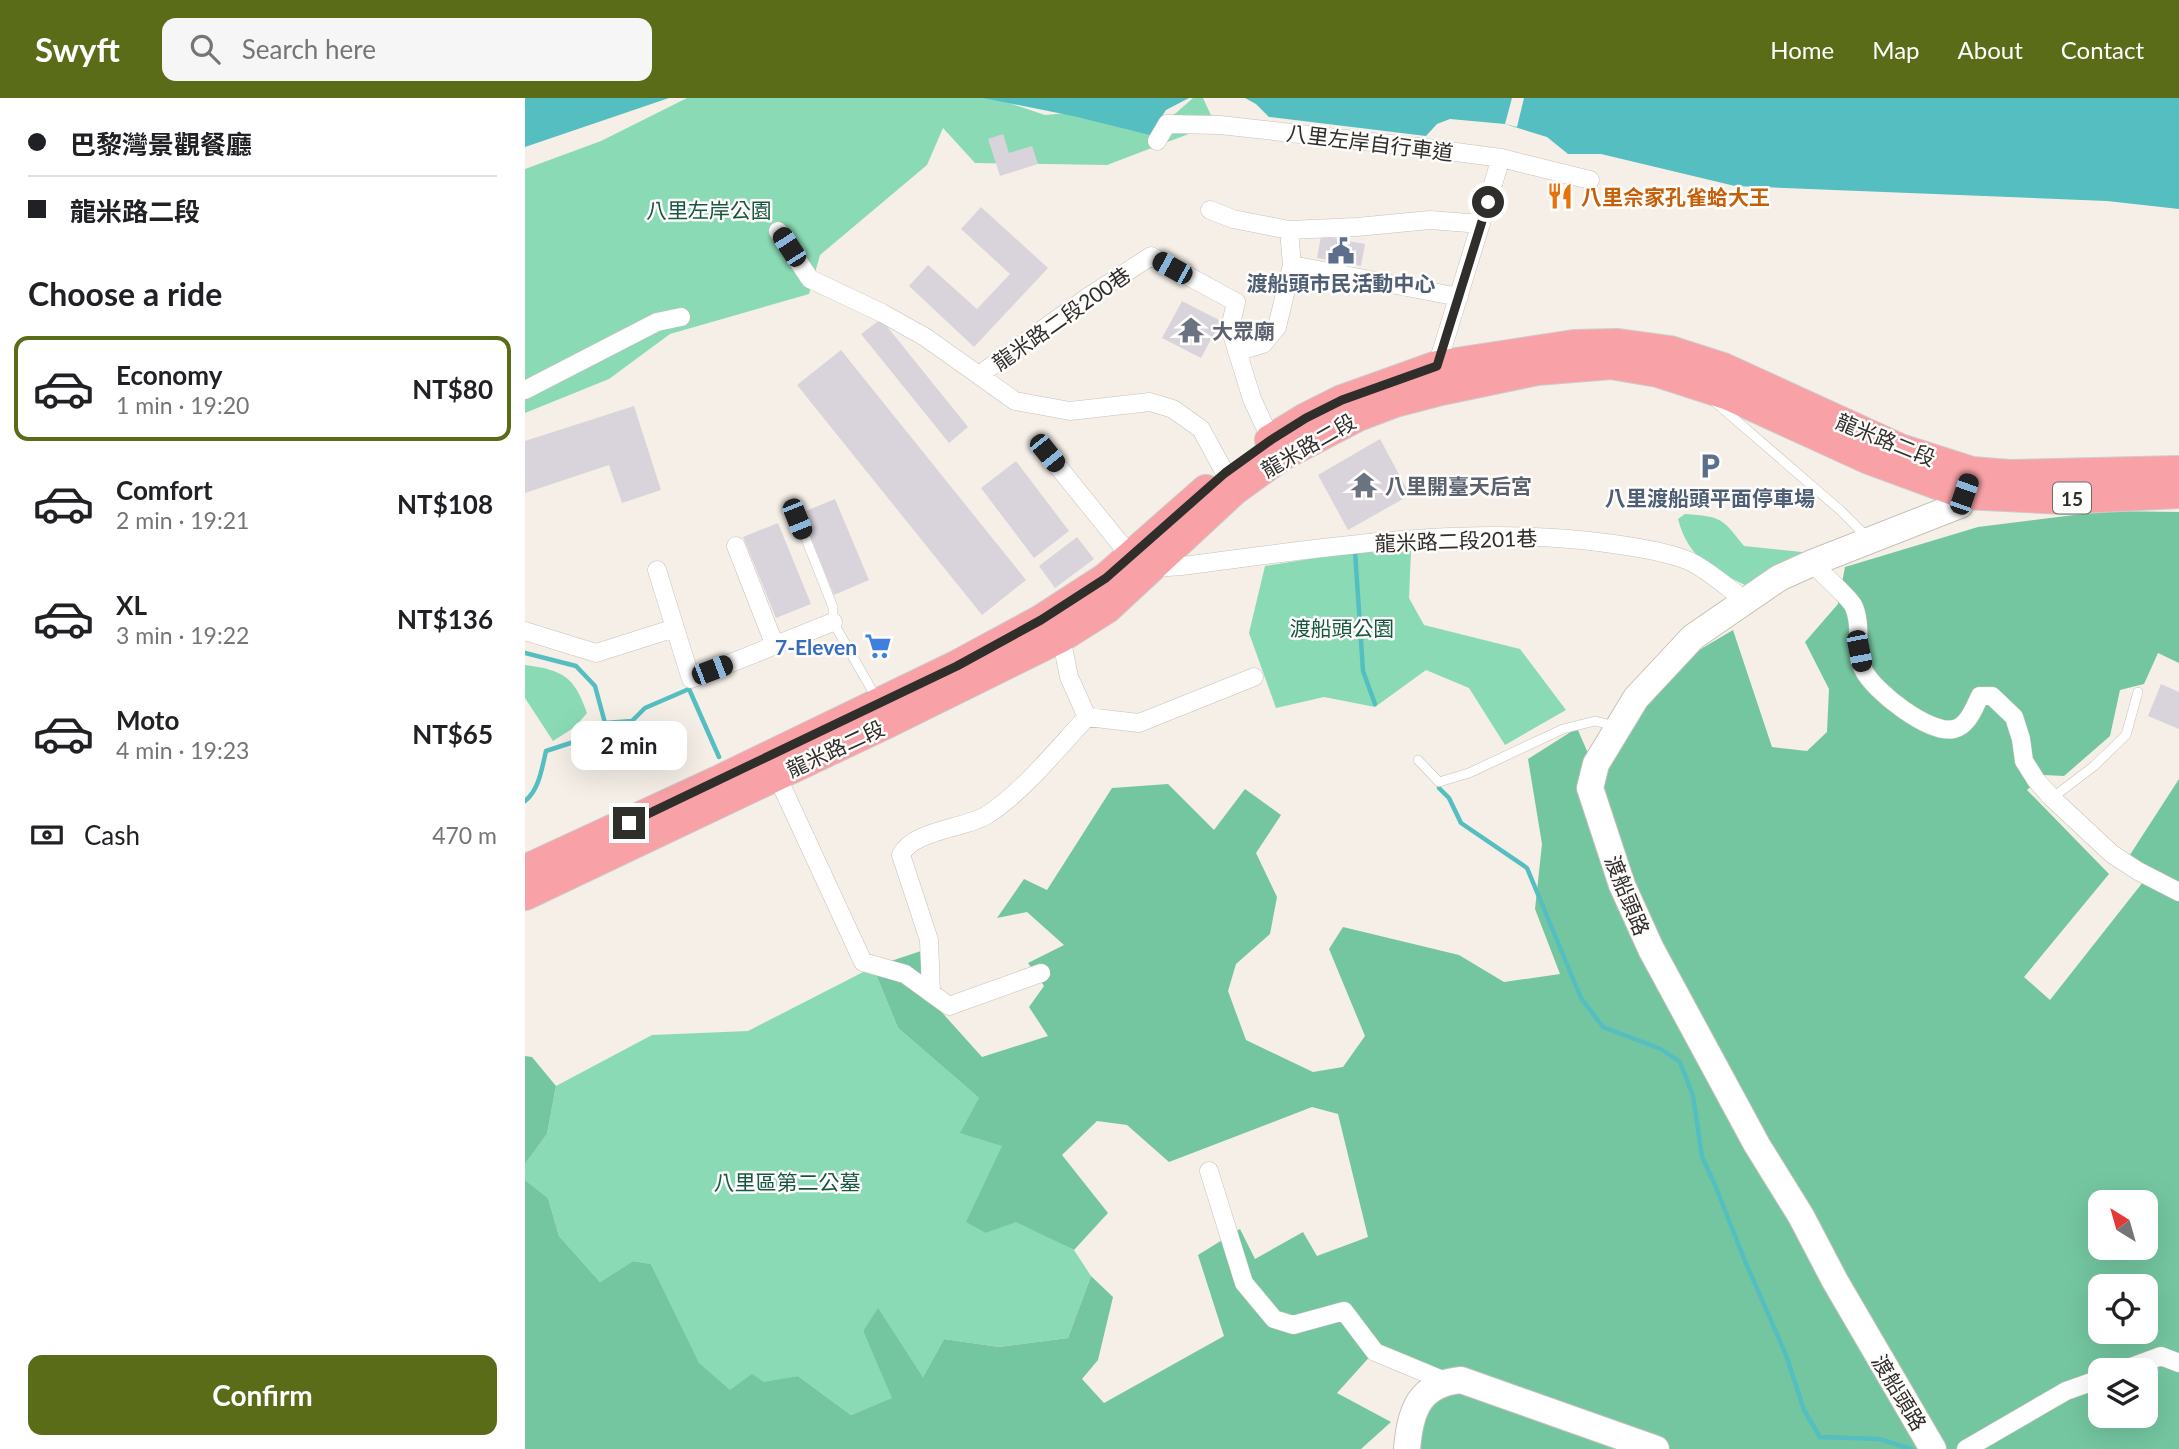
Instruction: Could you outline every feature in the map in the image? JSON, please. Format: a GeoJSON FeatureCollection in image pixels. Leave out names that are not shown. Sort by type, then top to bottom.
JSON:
{"type":"FeatureCollection","features":[{"type":"Feature","properties":{"kind":"main road","name":"龍米路二段"},"geometry":{"type":"LineString","coordinates":[[525,895],[612,843],[884,713],[1061,637],[1107,608],[1142,562],[1225,473],[1306,418],[1342,400],[1437,366],[1574,345],[1618,344],[1670,351],[1723,368],[1968,483],[2010,475],[2179,471]]}},
{"type":"Feature","properties":{"kind":"main road","name":"龍米路二段"},"geometry":{"type":"LineString","coordinates":[[525,870],[612,843],[777,776],[957,666],[1041,620],[1106,578],[1142,562],[1281,456],[1323,432],[1395,402],[1537,370],[1611,364],[1658,372],[1695,384],[1779,416],[1869,459],[1968,483],[2062,499],[2179,493]]}},
{"type":"Feature","properties":{"kind":"street","name":"八里左岸自行車道"},"geometry":{"type":"LineString","coordinates":[[1157,141],[1167,124],[1220,125],[1501,158],[1590,180]]}},
{"type":"Feature","properties":{"kind":"street"},"geometry":{"type":"LineString","coordinates":[[1437,366],[1501,158]]}},
{"type":"Feature","properties":{"kind":"street"},"geometry":{"type":"LineString","coordinates":[[1210,210],[1233,219],[1289,230],[1430,220],[1481,224]]}},
{"type":"Feature","properties":{"kind":"street"},"geometry":{"type":"LineString","coordinates":[[778,230],[810,279],[883,313],[925,337],[1015,401],[1070,411],[1150,402],[1173,410],[1201,429],[1225,473]]}},
{"type":"Feature","properties":{"kind":"street"},"geometry":{"type":"LineString","coordinates":[[1237,352],[1263,344],[1277,327],[1292,265],[1289,230]]}},
{"type":"Feature","properties":{"kind":"street","name":"龍米路二段200巷"},"geometry":{"type":"LineString","coordinates":[[979,375],[1088,297],[1151,256],[1236,302],[1230,328],[1252,399],[1271,440]]}},
{"type":"Feature","properties":{"kind":"street"},"geometry":{"type":"LineString","coordinates":[[1292,265],[1459,297]]}},
{"type":"Feature","properties":{"kind":"street"},"geometry":{"type":"LineString","coordinates":[[525,390],[657,322],[681,317]]}},
{"type":"Feature","properties":{"kind":"street"},"geometry":{"type":"LineString","coordinates":[[1047,453],[1142,562]]}},
{"type":"Feature","properties":{"kind":"street","name":"渡船頭路"},"geometry":{"type":"LineString","coordinates":[[1933,1449],[1841,1292],[1801,1216],[1756,1145],[1651,949],[1622,886],[1590,788],[1596,764],[1636,698],[1693,637],[1779,578],[1960,505],[1968,483]]}},
{"type":"Feature","properties":{"kind":"street","name":"龍米路二段201巷"},"geometry":{"type":"LineString","coordinates":[[1142,562],[1182,566],[1425,538],[1560,537],[1628,546],[1690,561],[1746,601]]}},
{"type":"Feature","properties":{"kind":"street"},"geometry":{"type":"LineString","coordinates":[[736,546],[775,646]]}},
{"type":"Feature","properties":{"kind":"street"},"geometry":{"type":"LineString","coordinates":[[1812,563],[1853,605],[1863,669],[1876,687],[1916,717],[1935,727],[1953,729],[1964,724],[1980,696],[1992,696],[2014,717],[2024,761],[2052,798],[2112,854],[2179,892]]}},
{"type":"Feature","properties":{"kind":"street"},"geometry":{"type":"LineString","coordinates":[[657,570],[691,678],[833,622]]}},
{"type":"Feature","properties":{"kind":"street"},"geometry":{"type":"LineString","coordinates":[[525,631],[596,653],[675,628]]}},
{"type":"Feature","properties":{"kind":"street"},"geometry":{"type":"LineString","coordinates":[[1061,637],[1069,677],[1087,718]]}},
{"type":"Feature","properties":{"kind":"street"},"geometry":{"type":"LineString","coordinates":[[1087,718],[1139,723],[1254,677]]}},
{"type":"Feature","properties":{"kind":"street"},"geometry":{"type":"LineString","coordinates":[[931,991],[929,940],[901,855],[905,847],[986,816],[1021,786],[1087,718]]}},
{"type":"Feature","properties":{"kind":"street"},"geometry":{"type":"LineString","coordinates":[[777,776],[863,962],[905,974],[949,1006],[1041,973]]}},
{"type":"Feature","properties":{"kind":"street"},"geometry":{"type":"LineString","coordinates":[[1209,1171],[1244,1283],[1274,1319],[1293,1325],[1344,1311],[1375,1352],[1445,1381],[1461,1380],[1656,1449]]}},
{"type":"Feature","properties":{"kind":"street"},"geometry":{"type":"LineString","coordinates":[[2156,1358],[2161,1356],[2179,1363]]}},
{"type":"Feature","properties":{"kind":"street"},"geometry":{"type":"LineString","coordinates":[[1407,1449],[1408,1429],[1415,1407],[1425,1394],[1445,1381]]}},
{"type":"Feature","properties":{"kind":"street"},"geometry":{"type":"LineString","coordinates":[[1966,1449],[2066,1391],[2088,1383]]}},
{"type":"Feature","properties":{"kind":"lane"},"geometry":{"type":"LineString","coordinates":[[1695,384],[1840,510],[1870,541]]}},
{"type":"Feature","properties":{"kind":"lane"},"geometry":{"type":"LineString","coordinates":[[797,519],[833,607],[833,622],[884,713]]}},
{"type":"Feature","properties":{"kind":"lane"},"geometry":{"type":"LineString","coordinates":[[2052,798],[2094,766],[2126,735],[2139,692]]}},
{"type":"Feature","properties":{"kind":"lane"},"geometry":{"type":"LineString","coordinates":[[1418,760],[1439,782],[1469,773],[1563,729],[1595,720],[1617,727]]}},
{"type":"Feature","properties":{"kind":"green space","name":"八里左岸公園"},"geometry":{"type":"Polygon","coordinates":[[[687,98],[994,98],[1045,115],[1100,110],[1148,129],[1176,113],[1193,98],[1203,98],[1215,124],[1107,165],[975,163],[943,128],[927,165],[820,255],[809,294],[670,334],[609,379],[525,413],[525,169],[601,141],[687,98]]]}},
{"type":"Feature","properties":{"kind":"green space"},"geometry":{"type":"Polygon","coordinates":[[[2106,511],[2179,512],[2179,663],[2158,653],[2144,684],[2120,690],[2110,736],[2064,776],[2044,775],[2027,790],[2109,874],[2024,977],[2050,1000],[2143,882],[2124,864],[2179,779],[2179,1449],[1408,1449],[1441,1379],[1374,1352],[1337,1393],[1391,1422],[1361,1449],[525,1449],[525,1180],[548,1198],[559,1236],[600,1282],[633,1261],[651,1264],[699,1363],[730,1390],[752,1374],[764,1382],[798,1376],[851,1415],[892,1398],[863,1331],[878,1308],[923,1377],[944,1339],[999,1347],[1068,1338],[1091,1276],[1113,1297],[1098,1360],[1082,1379],[1104,1403],[1224,1336],[1198,1255],[1240,1229],[1255,1259],[1303,1232],[1317,1256],[1368,1237],[1338,1114],[1312,1107],[1169,1162],[1127,1125],[1097,1121],[1062,1155],[1108,1213],[1074,1250],[1016,1222],[986,1233],[966,1222],[1002,1146],[960,1133],[979,1098],[898,1028],[873,967],[921,951],[937,1007],[982,1057],[1048,1036],[1029,1007],[1044,986],[1028,963],[1064,945],[1027,912],[997,918],[1024,879],[1047,890],[1112,788],[1168,784],[1214,830],[1245,789],[1281,815],[1256,853],[1277,897],[1270,934],[1236,964],[1228,991],[1246,1040],[1313,1072],[1343,1067],[1365,1036],[1329,949],[1343,927],[1459,955],[1504,982],[1560,974],[1535,909],[1542,844],[1528,759],[1577,728],[1598,776],[1662,672],[1733,630],[1772,747],[1807,751],[1827,732],[1829,689],[1805,642],[1838,604],[1845,567],[1978,527],[2106,511]]]}},
{"type":"Feature","properties":{"kind":"green space"},"geometry":{"type":"Polygon","coordinates":[[[1685,514],[1720,520],[1744,546],[1811,553],[1749,587],[1714,569],[1696,554],[1689,545],[1678,519],[1685,514]]]}},
{"type":"Feature","properties":{"kind":"green space","name":"渡船頭公園"},"geometry":{"type":"Polygon","coordinates":[[[1360,551],[1411,551],[1409,598],[1424,625],[1520,649],[1566,710],[1505,745],[1469,688],[1426,670],[1375,707],[1324,697],[1276,708],[1249,633],[1265,566],[1360,551]]]}},
{"type":"Feature","properties":{"kind":"green space"},"geometry":{"type":"Polygon","coordinates":[[[525,665],[549,669],[565,677],[577,691],[587,713],[575,727],[553,741],[525,698],[525,665]]]}},
{"type":"Feature","properties":{"kind":"green space","name":"八里區第二公墓"},"geometry":{"type":"Polygon","coordinates":[[[873,967],[898,1028],[979,1098],[1002,1146],[986,1233],[1016,1221],[1074,1250],[1091,1276],[1068,1338],[999,1347],[944,1339],[923,1377],[878,1309],[863,1331],[893,1398],[851,1415],[798,1376],[730,1391],[699,1364],[651,1264],[633,1261],[600,1282],[559,1236],[548,1198],[525,1180],[525,1164],[547,1134],[556,1086],[652,1035],[748,1031],[873,967]]]}},
{"type":"Feature","properties":{"kind":"green space"},"geometry":{"type":"Polygon","coordinates":[[[525,1056],[532,1057],[556,1086],[547,1134],[525,1164],[525,1056]]]}},
{"type":"Feature","properties":{"kind":"water"},"geometry":{"type":"Polygon","coordinates":[[[525,98],[669,98],[525,147],[525,98]]]}},
{"type":"Feature","properties":{"kind":"water"},"geometry":{"type":"Polygon","coordinates":[[[983,98],[1189,98],[1166,110],[1150,135],[983,98]]]}},
{"type":"Feature","properties":{"kind":"water"},"geometry":{"type":"Polygon","coordinates":[[[1245,98],[2179,98],[2179,209],[2107,201],[1735,186],[1601,154],[1568,154],[1547,137],[1505,124],[1450,119],[1437,124],[1426,136],[1269,117],[1256,104],[1245,98]]]}},
{"type":"Feature","properties":{"kind":"pier"},"geometry":{"type":"Polygon","coordinates":[[[1512,98],[1524,98],[1517,127],[1505,124],[1512,98]]]}},
{"type":"Feature","properties":{"kind":"building"},"geometry":{"type":"Polygon","coordinates":[[[1003,134],[1009,153],[1032,146],[1038,164],[1000,176],[988,139],[1003,134]]]}},
{"type":"Feature","properties":{"kind":"building"},"geometry":{"type":"Polygon","coordinates":[[[981,207],[1048,268],[974,347],[909,286],[928,265],[977,309],[1010,274],[961,229],[981,207]]]}},
{"type":"Feature","properties":{"kind":"building","name":"渡船頭市民活動中心"},"geometry":{"type":"Polygon","coordinates":[[[1321,236],[1365,244],[1361,266],[1317,258],[1321,236]]]}},
{"type":"Feature","properties":{"kind":"building","name":"大眾廟"},"geometry":{"type":"Polygon","coordinates":[[[1182,301],[1221,321],[1201,358],[1162,338],[1182,301]]]}},
{"type":"Feature","properties":{"kind":"building"},"geometry":{"type":"Polygon","coordinates":[[[881,319],[968,427],[949,443],[861,334],[881,319]]]}},
{"type":"Feature","properties":{"kind":"building"},"geometry":{"type":"Polygon","coordinates":[[[841,350],[1026,580],[982,615],[797,385],[841,350]]]}},
{"type":"Feature","properties":{"kind":"building"},"geometry":{"type":"Polygon","coordinates":[[[634,406],[661,490],[622,503],[609,465],[525,493],[525,441],[634,406]]]}},
{"type":"Feature","properties":{"kind":"building","name":"八里開臺天后宮"},"geometry":{"type":"Polygon","coordinates":[[[1380,439],[1410,495],[1348,530],[1318,475],[1380,439]]]}},
{"type":"Feature","properties":{"kind":"building"},"geometry":{"type":"Polygon","coordinates":[[[1016,461],[1069,531],[1034,558],[981,488],[1016,461]]]}},
{"type":"Feature","properties":{"kind":"building"},"geometry":{"type":"Polygon","coordinates":[[[835,499],[869,580],[834,595],[801,513],[835,499]]]}},
{"type":"Feature","properties":{"kind":"building"},"geometry":{"type":"Polygon","coordinates":[[[778,523],[811,604],[776,618],[743,537],[778,523]]]}},
{"type":"Feature","properties":{"kind":"building"},"geometry":{"type":"Polygon","coordinates":[[[1077,537],[1094,559],[1055,588],[1039,566],[1077,537]]]}},
{"type":"Feature","properties":{"kind":"building"},"geometry":{"type":"Polygon","coordinates":[[[2161,684],[2179,692],[2179,729],[2148,716],[2161,684]]]}},
{"type":"Feature","properties":{"kind":"waterway"},"geometry":{"type":"LineString","coordinates":[[1355,551],[1363,671],[1375,704]]}},
{"type":"Feature","properties":{"kind":"waterway"},"geometry":{"type":"LineString","coordinates":[[525,653],[576,666],[595,686],[605,723],[592,736],[546,751],[537,785],[525,801]]}},
{"type":"Feature","properties":{"kind":"waterway"},"geometry":{"type":"LineString","coordinates":[[605,723],[632,721],[645,708],[689,689],[719,757]]}},
{"type":"Feature","properties":{"kind":"waterway"},"geometry":{"type":"LineString","coordinates":[[1439,788],[1449,798],[1461,823],[1527,868],[1581,998],[1603,1027],[1661,1049],[1680,1062],[1693,1096],[1702,1157],[1786,1355],[1804,1410],[1820,1437],[1879,1439],[1911,1449]]}},
{"type":"Feature","properties":{"kind":"place","name":"八里佘家孔雀蛤大王"},"geometry":{"type":"Point","coordinates":[1560,196]}},
{"type":"Feature","properties":{"kind":"place","name":"渡船頭市民活動中心"},"geometry":{"type":"Point","coordinates":[1341,251]}},
{"type":"Feature","properties":{"kind":"place","name":"大眾廟"},"geometry":{"type":"Point","coordinates":[1191,330]}},
{"type":"Feature","properties":{"kind":"place","name":"八里渡船頭平面停車場"},"geometry":{"type":"Point","coordinates":[1710,466]}},
{"type":"Feature","properties":{"kind":"place","name":"八里開臺天后宮"},"geometry":{"type":"Point","coordinates":[1364,485]}},
{"type":"Feature","properties":{"kind":"place","name":"7-Eleven"},"geometry":{"type":"Point","coordinates":[878,646]}},
{"type":"Feature","properties":{"kind":"route"},"geometry":{"type":"LineString","coordinates":[[629,823],[957,666],[1041,620],[1106,578],[1225,473],[1271,440],[1342,400],[1437,366],[1488,202]]}}]}
